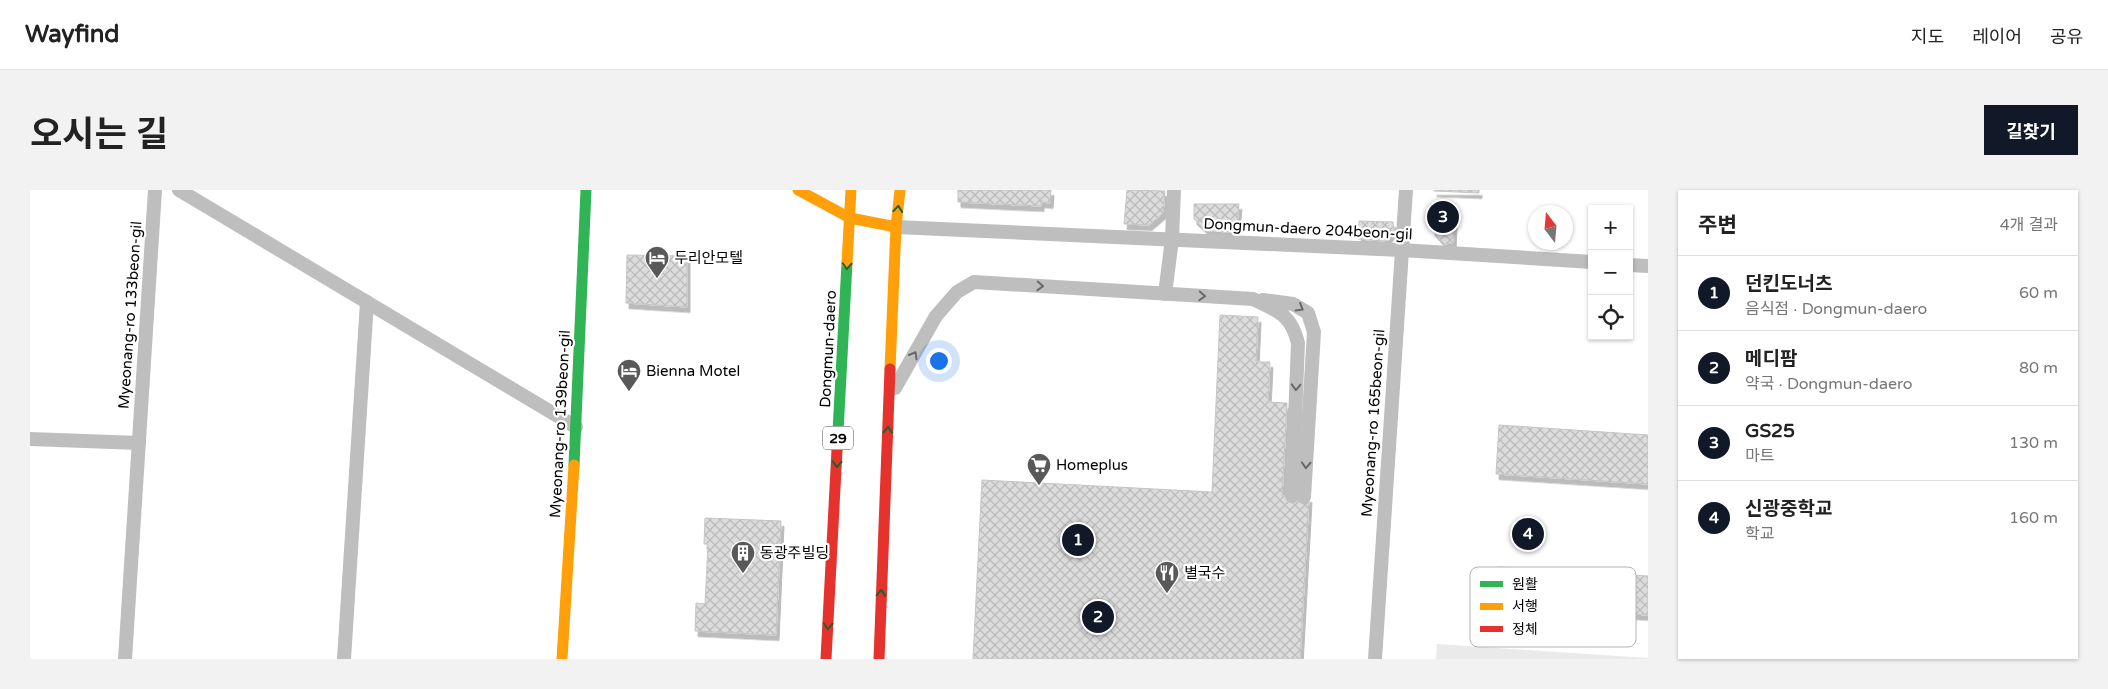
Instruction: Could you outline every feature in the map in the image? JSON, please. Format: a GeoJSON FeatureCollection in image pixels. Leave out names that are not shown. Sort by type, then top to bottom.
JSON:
{"type":"FeatureCollection","features":[{"type":"Feature","properties":{"kind":"main road","name":"Myeonang-ro 139beon-gil"},"geometry":{"type":"LineString","coordinates":[[562,659],[576,427],[586,190]]}},
{"type":"Feature","properties":{"kind":"main road"},"geometry":{"type":"LineString","coordinates":[[798,190],[850,218],[896,227]]}},
{"type":"Feature","properties":{"kind":"main road","name":"Dongmun-daero"},"geometry":{"type":"LineString","coordinates":[[826,659],[851,190]]}},
{"type":"Feature","properties":{"kind":"main road"},"geometry":{"type":"LineString","coordinates":[[878,659],[896,227],[900,190]]}},
{"type":"Feature","properties":{"kind":"lane","name":"Myeonang-ro 133beon-gil"},"geometry":{"type":"LineString","coordinates":[[125,659],[154,190]]}},
{"type":"Feature","properties":{"kind":"lane"},"geometry":{"type":"LineString","coordinates":[[179,190],[576,427]]}},
{"type":"Feature","properties":{"kind":"lane"},"geometry":{"type":"LineString","coordinates":[[1165,294],[1172,239],[1174,190]]}},
{"type":"Feature","properties":{"kind":"lane","name":"Myeonang-ro 165beon-gil"},"geometry":{"type":"LineString","coordinates":[[1375,659],[1406,190]]}},
{"type":"Feature","properties":{"kind":"lane","name":"Dongmun-daero 204beon-gil"},"geometry":{"type":"LineString","coordinates":[[896,227],[1401,250],[1588,262]]}},
{"type":"Feature","properties":{"kind":"lane"},"geometry":{"type":"LineString","coordinates":[[1633,265],[1648,266]]}},
{"type":"Feature","properties":{"kind":"lane"},"geometry":{"type":"LineString","coordinates":[[890,398],[936,316],[957,292],[974,282],[1253,299],[1293,304],[1308,313],[1314,332],[1298,496],[1298,344],[1294,328],[1283,313],[1253,299]]}},
{"type":"Feature","properties":{"kind":"lane"},"geometry":{"type":"LineString","coordinates":[[344,659],[367,302]]}},
{"type":"Feature","properties":{"kind":"lane"},"geometry":{"type":"LineString","coordinates":[[30,439],[139,443]]}},
{"type":"Feature","properties":{"kind":"shaded area"},"geometry":{"type":"Polygon","coordinates":[[[1437,644],[1648,658],[1648,659],[1436,659],[1437,644]]]}},
{"type":"Feature","properties":{"kind":"building"},"geometry":{"type":"Polygon","coordinates":[[[958,190],[1051,190],[1050,203],[1041,202],[1041,206],[958,202],[958,190]]]}},
{"type":"Feature","properties":{"kind":"building"},"geometry":{"type":"Polygon","coordinates":[[[1127,190],[1165,191],[1163,213],[1149,225],[1124,224],[1127,190]]]}},
{"type":"Feature","properties":{"kind":"building"},"geometry":{"type":"Polygon","coordinates":[[[1479,190],[1479,193],[1434,191],[1479,190]]]}},
{"type":"Feature","properties":{"kind":"building"},"geometry":{"type":"Polygon","coordinates":[[[1433,203],[1455,204],[1453,243],[1444,244],[1432,230],[1433,203]]]}},
{"type":"Feature","properties":{"kind":"building"},"geometry":{"type":"Polygon","coordinates":[[[1194,204],[1239,204],[1236,232],[1207,231],[1194,219],[1194,204]]]}},
{"type":"Feature","properties":{"kind":"building"},"geometry":{"type":"Polygon","coordinates":[[[1359,221],[1393,222],[1394,231],[1385,241],[1358,239],[1359,221]]]}},
{"type":"Feature","properties":{"kind":"building","name":"두리안모텔"},"geometry":{"type":"Polygon","coordinates":[[[627,255],[687,256],[687,307],[626,303],[627,255]]]}},
{"type":"Feature","properties":{"kind":"building","name":"Homeplus"},"geometry":{"type":"Polygon","coordinates":[[[1220,315],[1258,317],[1256,362],[1270,362],[1268,402],[1287,403],[1282,496],[1309,497],[1300,659],[973,659],[982,480],[1212,492],[1220,315]]]}},
{"type":"Feature","properties":{"kind":"building"},"geometry":{"type":"Polygon","coordinates":[[[1499,425],[1648,435],[1648,484],[1496,474],[1499,425]]]}},
{"type":"Feature","properties":{"kind":"building","name":"동광주빌딩"},"geometry":{"type":"Polygon","coordinates":[[[705,518],[781,521],[776,635],[695,631],[696,603],[705,604],[708,544],[704,544],[705,518]]]}},
{"type":"Feature","properties":{"kind":"building"},"geometry":{"type":"Polygon","coordinates":[[[1636,575],[1648,576],[1648,615],[1636,614],[1636,575]]]}},
{"type":"Feature","properties":{"kind":"traffic: fast"},"geometry":{"type":"LineString","coordinates":[[574,465],[586,190]]}},
{"type":"Feature","properties":{"kind":"traffic: fast"},"geometry":{"type":"LineString","coordinates":[[837,450],[847,263]]}},
{"type":"Feature","properties":{"kind":"traffic: slow"},"geometry":{"type":"LineString","coordinates":[[798,190],[850,218],[896,227]]}},
{"type":"Feature","properties":{"kind":"traffic: slow"},"geometry":{"type":"LineString","coordinates":[[847,263],[851,190]]}},
{"type":"Feature","properties":{"kind":"traffic: slow"},"geometry":{"type":"LineString","coordinates":[[890,369],[896,227],[900,190]]}},
{"type":"Feature","properties":{"kind":"traffic: slow"},"geometry":{"type":"LineString","coordinates":[[562,659],[574,465]]}},
{"type":"Feature","properties":{"kind":"traffic: jam"},"geometry":{"type":"LineString","coordinates":[[879,659],[890,369]]}},
{"type":"Feature","properties":{"kind":"traffic: jam"},"geometry":{"type":"LineString","coordinates":[[826,659],[837,450]]}},
{"type":"Feature","properties":{"kind":"place","name":"GS25"},"geometry":{"type":"Point","coordinates":[1443,217]}},
{"type":"Feature","properties":{"kind":"place","name":"두리안모텔"},"geometry":{"type":"Point","coordinates":[657,279]}},
{"type":"Feature","properties":{"kind":"place","name":"Bienna Motel"},"geometry":{"type":"Point","coordinates":[629,392]}},
{"type":"Feature","properties":{"kind":"place","name":"Homeplus"},"geometry":{"type":"Point","coordinates":[1039,486]}},
{"type":"Feature","properties":{"kind":"place","name":"신광중학교"},"geometry":{"type":"Point","coordinates":[1528,534]}},
{"type":"Feature","properties":{"kind":"place","name":"던킨도너츠"},"geometry":{"type":"Point","coordinates":[1078,540]}},
{"type":"Feature","properties":{"kind":"place","name":"동광주빌딩"},"geometry":{"type":"Point","coordinates":[743,574]}},
{"type":"Feature","properties":{"kind":"place","name":"별국수"},"geometry":{"type":"Point","coordinates":[1167,594]}},
{"type":"Feature","properties":{"kind":"place","name":"메디팜"},"geometry":{"type":"Point","coordinates":[1098,617]}}]}
